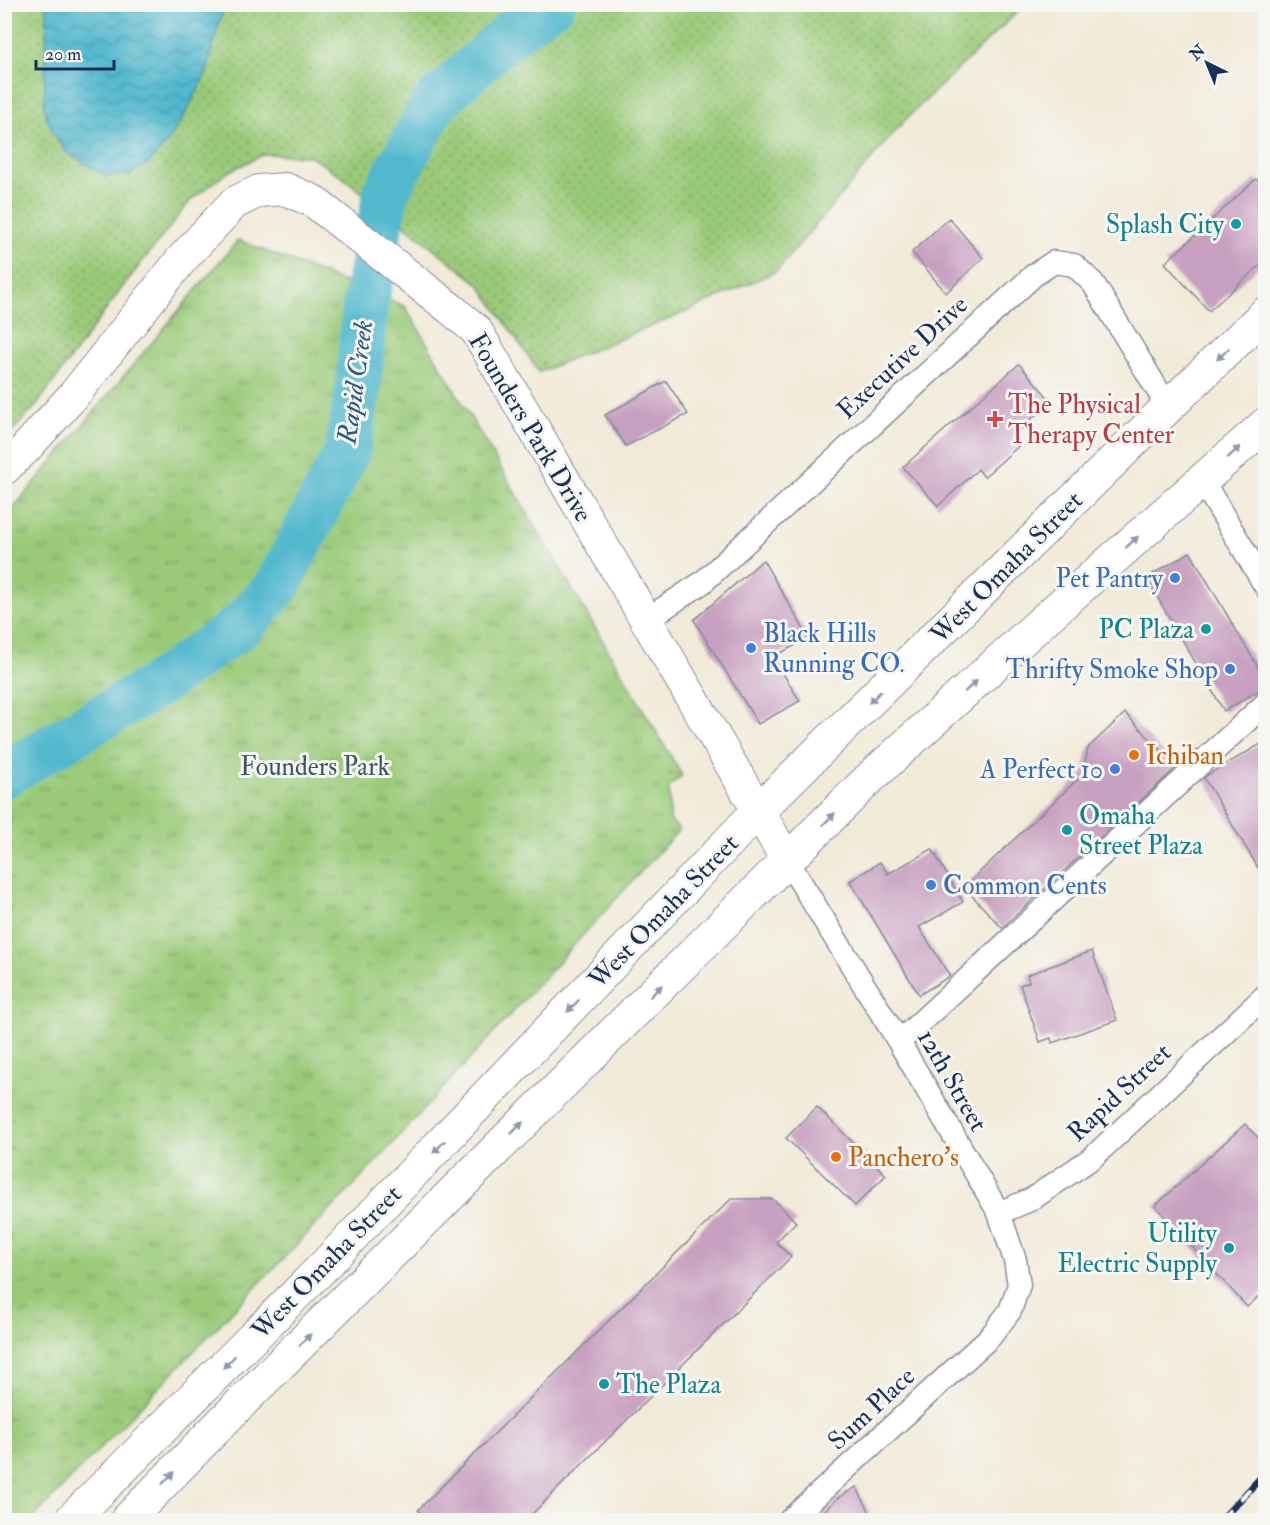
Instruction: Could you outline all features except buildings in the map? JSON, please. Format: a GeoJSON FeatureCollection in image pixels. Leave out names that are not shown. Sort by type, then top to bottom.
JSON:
{"type":"FeatureCollection","features":[{"type":"Feature","properties":{"kind":"main road","name":"Founders Park Drive"},"geometry":{"type":"LineString","coordinates":[[4,469],[73,396],[182,260],[234,203],[259,191],[285,189],[313,201],[476,330],[787,860]]}},
{"type":"Feature","properties":{"kind":"main road","name":"West Omaha Street"},"geometry":{"type":"LineString","coordinates":[[71,1521],[324,1266],[759,811],[1266,313]]}},
{"type":"Feature","properties":{"kind":"main road","name":"West Omaha Street"},"geometry":{"type":"LineString","coordinates":[[127,1521],[232,1411],[872,777],[1037,626],[1266,424]]}},
{"type":"Feature","properties":{"kind":"street","name":"Executive Drive"},"geometry":{"type":"LineString","coordinates":[[646,620],[703,582],[1002,303],[1034,274],[1054,262],[1074,265],[1093,283],[1168,407]]}},
{"type":"Feature","properties":{"kind":"street"},"geometry":{"type":"LineString","coordinates":[[1202,480],[1266,587]]}},
{"type":"Feature","properties":{"kind":"street"},"geometry":{"type":"LineString","coordinates":[[899,1042],[1266,703]]}},
{"type":"Feature","properties":{"kind":"street","name":"12th Street"},"geometry":{"type":"LineString","coordinates":[[787,860],[899,1042],[999,1213],[1015,1260],[1019,1285],[1010,1311],[990,1337]]}},
{"type":"Feature","properties":{"kind":"street","name":"Rapid Street"},"geometry":{"type":"LineString","coordinates":[[999,1213],[1032,1199],[1092,1158],[1266,995]]}},
{"type":"Feature","properties":{"kind":"street","name":"Sum Place"},"geometry":{"type":"LineString","coordinates":[[790,1521],[990,1337]]}},
{"type":"Feature","properties":{"kind":"green space"},"geometry":{"type":"Polygon","coordinates":[[[5,5],[1025,5],[903,122],[777,271],[679,315],[539,372],[479,284],[341,176],[310,156],[264,154],[228,172],[191,200],[124,285],[36,406],[5,439],[5,5]]]}},
{"type":"Feature","properties":{"kind":"green space","name":"Founders Park"},"geometry":{"type":"Polygon","coordinates":[[[238,240],[405,306],[682,775],[669,787],[670,820],[679,830],[362,1177],[31,1520],[5,1520],[5,518],[238,240]]]}},
{"type":"Feature","properties":{"kind":"water"},"geometry":{"type":"Polygon","coordinates":[[[47,4],[225,5],[207,72],[189,107],[170,139],[148,164],[129,175],[105,176],[66,152],[52,131],[44,108],[47,4]]]}},
{"type":"Feature","properties":{"kind":"waterway","name":"Rapid Creek"},"geometry":{"type":"LineString","coordinates":[[4,775],[157,685],[242,625],[277,586],[347,452],[358,390],[364,313],[386,192],[434,103],[518,27],[552,4]]}},
{"type":"Feature","properties":{"kind":"railway"},"geometry":{"type":"LineString","coordinates":[[1221,1520],[1266,1472]]}},
{"type":"Feature","properties":{"kind":"place","name":"Splash City"},"geometry":{"type":"Point","coordinates":[1236,224]}},
{"type":"Feature","properties":{"kind":"place","name":"The Physical Therapy Center"},"geometry":{"type":"Point","coordinates":[995,419]}},
{"type":"Feature","properties":{"kind":"place","name":"Pet Pantry"},"geometry":{"type":"Point","coordinates":[1175,578]}},
{"type":"Feature","properties":{"kind":"place","name":"PC Plaza"},"geometry":{"type":"Point","coordinates":[1206,629]}},
{"type":"Feature","properties":{"kind":"place","name":"Black Hills Running CO."},"geometry":{"type":"Point","coordinates":[751,648]}},
{"type":"Feature","properties":{"kind":"place","name":"Thrifty Smoke Shop"},"geometry":{"type":"Point","coordinates":[1230,669]}},
{"type":"Feature","properties":{"kind":"place","name":"Ichiban"},"geometry":{"type":"Point","coordinates":[1134,755]}},
{"type":"Feature","properties":{"kind":"place","name":"A Perfect 10"},"geometry":{"type":"Point","coordinates":[1115,769]}},
{"type":"Feature","properties":{"kind":"place","name":"Omaha Street Plaza"},"geometry":{"type":"Point","coordinates":[1067,830]}},
{"type":"Feature","properties":{"kind":"place","name":"Common Cents"},"geometry":{"type":"Point","coordinates":[931,885]}},
{"type":"Feature","properties":{"kind":"place","name":"Panchero's"},"geometry":{"type":"Point","coordinates":[836,1157]}},
{"type":"Feature","properties":{"kind":"place","name":"Utility Electric Supply"},"geometry":{"type":"Point","coordinates":[1229,1248]}},
{"type":"Feature","properties":{"kind":"place","name":"The Plaza"},"geometry":{"type":"Point","coordinates":[604,1384]}}]}
